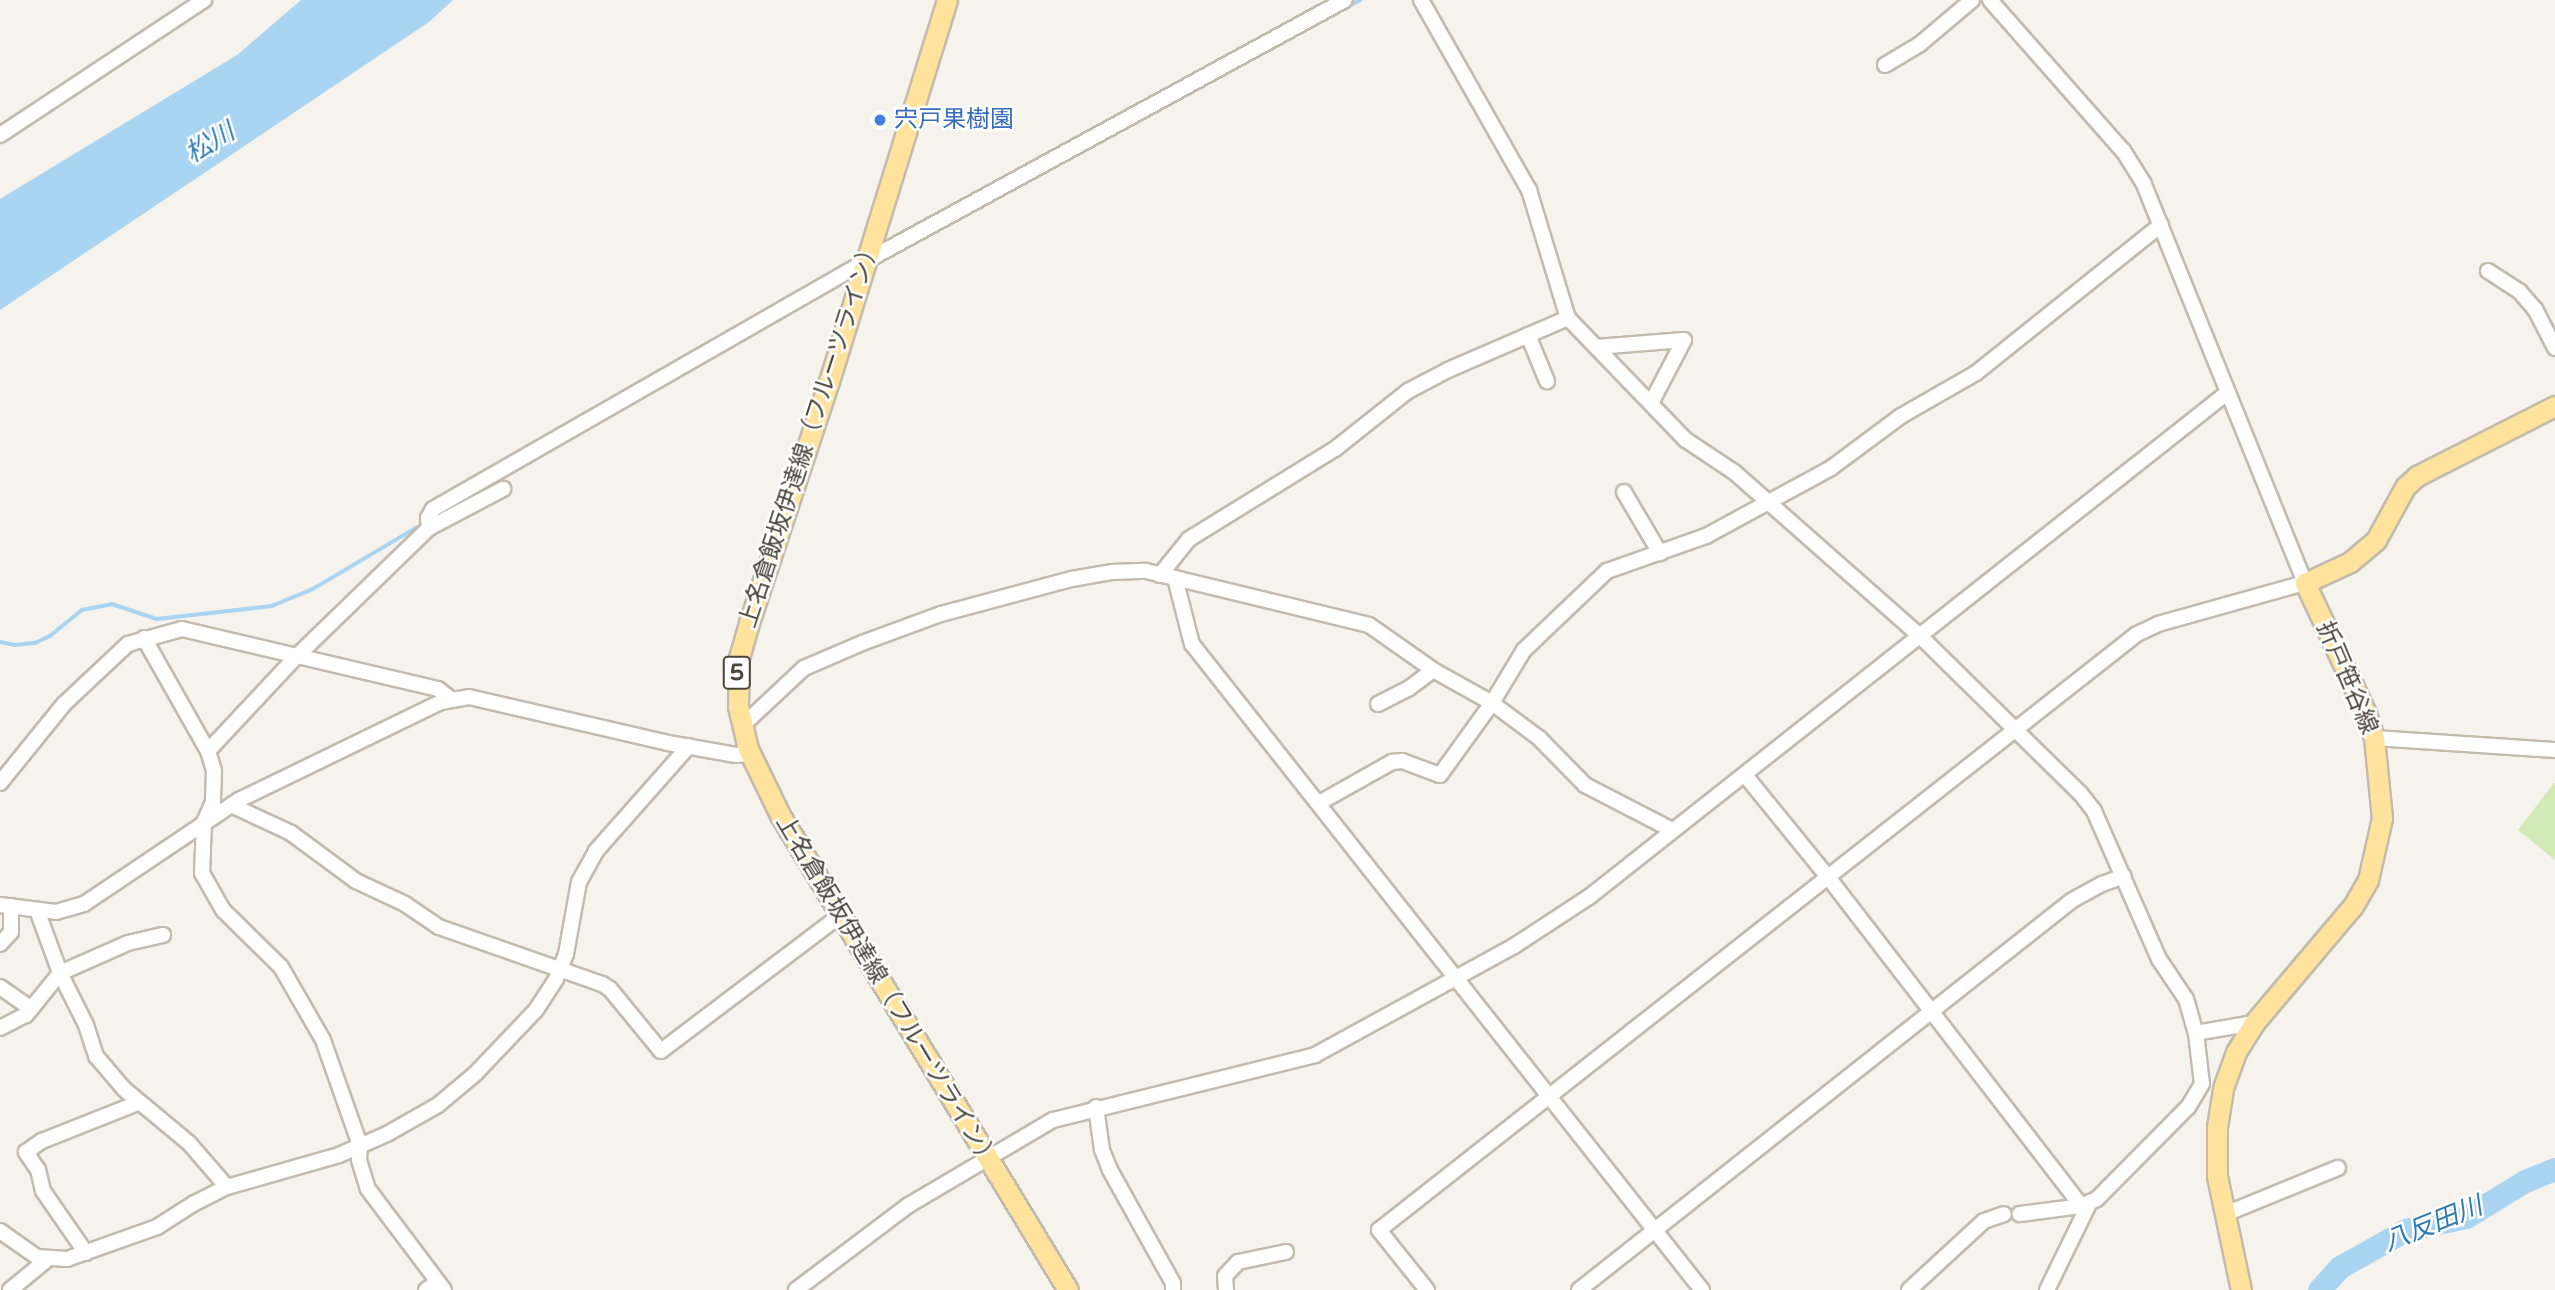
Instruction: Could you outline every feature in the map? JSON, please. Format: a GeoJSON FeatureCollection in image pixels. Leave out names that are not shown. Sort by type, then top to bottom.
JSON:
{"type":"FeatureCollection","features":[{"type":"Feature","properties":{"kind":"main road","name":"上名倉飯坂伊達線（フルーツライン）"},"geometry":{"type":"LineString","coordinates":[[947,0],[738,657],[736,684],[742,726],[750,754],[780,815],[1068,1290]]}},
{"type":"Feature","properties":{"kind":"main road"},"geometry":{"type":"LineString","coordinates":[[2305,583],[2335,571],[2376,540],[2405,487],[2417,476],[2555,406]]}},
{"type":"Feature","properties":{"kind":"main road","name":"折戸笹谷線"},"geometry":{"type":"LineString","coordinates":[[2241,1290],[2225,1214],[2216,1151],[2222,1098],[2236,1052],[2253,1023],[2341,924],[2368,880],[2382,818],[2374,738],[2366,713],[2305,583]]}},
{"type":"Feature","properties":{"kind":"street"},"geometry":{"type":"LineString","coordinates":[[0,135],[204,0]]}},
{"type":"Feature","properties":{"kind":"street"},"geometry":{"type":"LineString","coordinates":[[429,528],[428,518],[433,509],[866,261],[1345,0]]}},
{"type":"Feature","properties":{"kind":"street"},"geometry":{"type":"LineString","coordinates":[[1421,0],[1529,190],[1569,318],[1686,440],[1734,472],[1766,504],[1919,635],[2080,793],[2094,811],[2159,959],[2186,999],[2196,1033],[2202,1084],[2188,1107],[2097,1199],[2086,1204],[2021,1214]]}},
{"type":"Feature","properties":{"kind":"street"},"geometry":{"type":"LineString","coordinates":[[1885,65],[1920,44],[1972,0]]}},
{"type":"Feature","properties":{"kind":"street"},"geometry":{"type":"LineString","coordinates":[[1427,1290],[1379,1230],[2137,634],[2158,624],[2305,583],[2144,184],[2123,151],[1990,0]]}},
{"type":"Feature","properties":{"kind":"street"},"geometry":{"type":"LineString","coordinates":[[1319,803],[1392,762],[1402,761],[1440,775],[1492,703],[1524,650],[1607,571],[1706,536],[1831,468],[1901,416],[1976,373],[2161,225]]}},
{"type":"Feature","properties":{"kind":"street"},"geometry":{"type":"LineString","coordinates":[[2488,271],[2520,292],[2535,309],[2555,348]]}},
{"type":"Feature","properties":{"kind":"street"},"geometry":{"type":"LineString","coordinates":[[1167,577],[1189,539],[1335,449],[1408,391],[1569,318]]}},
{"type":"Feature","properties":{"kind":"street"},"geometry":{"type":"LineString","coordinates":[[1528,335],[1547,381]]}},
{"type":"Feature","properties":{"kind":"street"},"geometry":{"type":"LineString","coordinates":[[1596,347],[1684,340],[1651,403]]}},
{"type":"Feature","properties":{"kind":"street"},"geometry":{"type":"LineString","coordinates":[[796,1290],[909,1205],[986,1157],[1053,1120],[1096,1107],[1315,1055],[1514,946],[1589,897],[2227,393]]}},
{"type":"Feature","properties":{"kind":"street"},"geometry":{"type":"LineString","coordinates":[[208,751],[297,656],[429,528],[503,489]]}},
{"type":"Feature","properties":{"kind":"street"},"geometry":{"type":"LineString","coordinates":[[1624,492],[1660,553]]}},
{"type":"Feature","properties":{"kind":"street"},"geometry":{"type":"LineString","coordinates":[[742,726],[804,668],[941,614],[1112,572],[1146,571],[1369,625],[1433,670],[1492,703],[1539,738],[1585,785],[1672,830]]}},
{"type":"Feature","properties":{"kind":"street"},"geometry":{"type":"LineString","coordinates":[[1167,577],[1192,644],[1702,1290]]}},
{"type":"Feature","properties":{"kind":"street"},"geometry":{"type":"LineString","coordinates":[[0,783],[64,704],[128,644],[182,629],[439,689],[452,700]]}},
{"type":"Feature","properties":{"kind":"street"},"geometry":{"type":"LineString","coordinates":[[144,638],[208,751],[214,771],[215,791],[204,822],[202,873],[223,910],[281,967],[323,1040],[360,1144],[359,1160],[368,1189],[436,1287]]}},
{"type":"Feature","properties":{"kind":"street"},"geometry":{"type":"LineString","coordinates":[[1378,704],[1408,689],[1433,670]]}},
{"type":"Feature","properties":{"kind":"street"},"geometry":{"type":"LineString","coordinates":[[0,944],[11,932],[5,906],[56,912],[84,904],[232,805],[397,721],[452,700],[469,697],[689,746],[736,755],[750,754]]}},
{"type":"Feature","properties":{"kind":"street"},"geometry":{"type":"LineString","coordinates":[[2374,738],[2555,750]]}},
{"type":"Feature","properties":{"kind":"street"},"geometry":{"type":"LineString","coordinates":[[0,1231],[37,1257],[67,1259],[157,1227],[192,1204],[227,1187],[339,1155],[387,1134],[438,1105],[475,1074],[536,1010],[566,954],[579,882],[596,851],[689,746]]}},
{"type":"Feature","properties":{"kind":"street"},"geometry":{"type":"LineString","coordinates":[[1745,775],[2086,1204]]}},
{"type":"Feature","properties":{"kind":"street"},"geometry":{"type":"LineString","coordinates":[[232,805],[291,833],[356,881],[405,904],[439,927],[610,989],[662,1051],[841,915]]}},
{"type":"Feature","properties":{"kind":"street"},"geometry":{"type":"LineString","coordinates":[[1579,1290],[2071,901],[2102,884],[2124,876]]}},
{"type":"Feature","properties":{"kind":"street"},"geometry":{"type":"LineString","coordinates":[[37,910],[60,973],[86,1025],[96,1056],[108,1073],[189,1143],[227,1187]]}},
{"type":"Feature","properties":{"kind":"street"},"geometry":{"type":"LineString","coordinates":[[0,1028],[31,1009],[60,973],[128,943],[163,935]]}},
{"type":"Feature","properties":{"kind":"street"},"geometry":{"type":"LineString","coordinates":[[0,987],[31,1009]]}},
{"type":"Feature","properties":{"kind":"street"},"geometry":{"type":"LineString","coordinates":[[2196,1033],[2253,1023]]}},
{"type":"Feature","properties":{"kind":"street"},"geometry":{"type":"LineString","coordinates":[[2202,1084],[2222,1098]]}},
{"type":"Feature","properties":{"kind":"street"},"geometry":{"type":"LineString","coordinates":[[86,1253],[43,1191],[38,1170],[26,1152],[42,1141],[140,1102]]}},
{"type":"Feature","properties":{"kind":"street"},"geometry":{"type":"LineString","coordinates":[[1096,1107],[1102,1150],[1110,1170],[1173,1283],[1173,1290]]}},
{"type":"Feature","properties":{"kind":"street"},"geometry":{"type":"LineString","coordinates":[[2225,1214],[2338,1168]]}},
{"type":"Feature","properties":{"kind":"street"},"geometry":{"type":"LineString","coordinates":[[2047,1290],[2086,1204]]}},
{"type":"Feature","properties":{"kind":"street"},"geometry":{"type":"LineString","coordinates":[[1909,1290],[1984,1221],[2004,1214]]}},
{"type":"Feature","properties":{"kind":"street"},"geometry":{"type":"LineString","coordinates":[[1226,1290],[1225,1276],[1238,1262],[1286,1252]]}},
{"type":"Feature","properties":{"kind":"street"},"geometry":{"type":"LineString","coordinates":[[10,1290],[49,1258]]}},
{"type":"Feature","properties":{"kind":"green space"},"geometry":{"type":"Polygon","coordinates":[[[2555,783],[2555,860],[2518,830],[2555,783]]]}},
{"type":"Feature","properties":{"kind":"water","name":"松川"},"geometry":{"type":"Polygon","coordinates":[[[301,0],[453,0],[429,22],[0,310],[0,199],[237,55],[301,0]]]}},
{"type":"Feature","properties":{"kind":"waterway"},"geometry":{"type":"LineString","coordinates":[[1245,62],[1360,0]]}},
{"type":"Feature","properties":{"kind":"waterway"},"geometry":{"type":"LineString","coordinates":[[436,516],[466,498]]}},
{"type":"Feature","properties":{"kind":"waterway"},"geometry":{"type":"LineString","coordinates":[[0,642],[15,645],[35,643],[50,636],[82,610],[112,604],[157,619],[272,606],[313,589],[424,523]]}},
{"type":"Feature","properties":{"kind":"waterway","name":"八反田川"},"geometry":{"type":"LineString","coordinates":[[2319,1290],[2340,1267],[2406,1230],[2466,1217],[2525,1181],[2555,1169]]}},
{"type":"Feature","properties":{"kind":"place","name":"宍戸果樹園"},"geometry":{"type":"Point","coordinates":[880,120]}}]}
